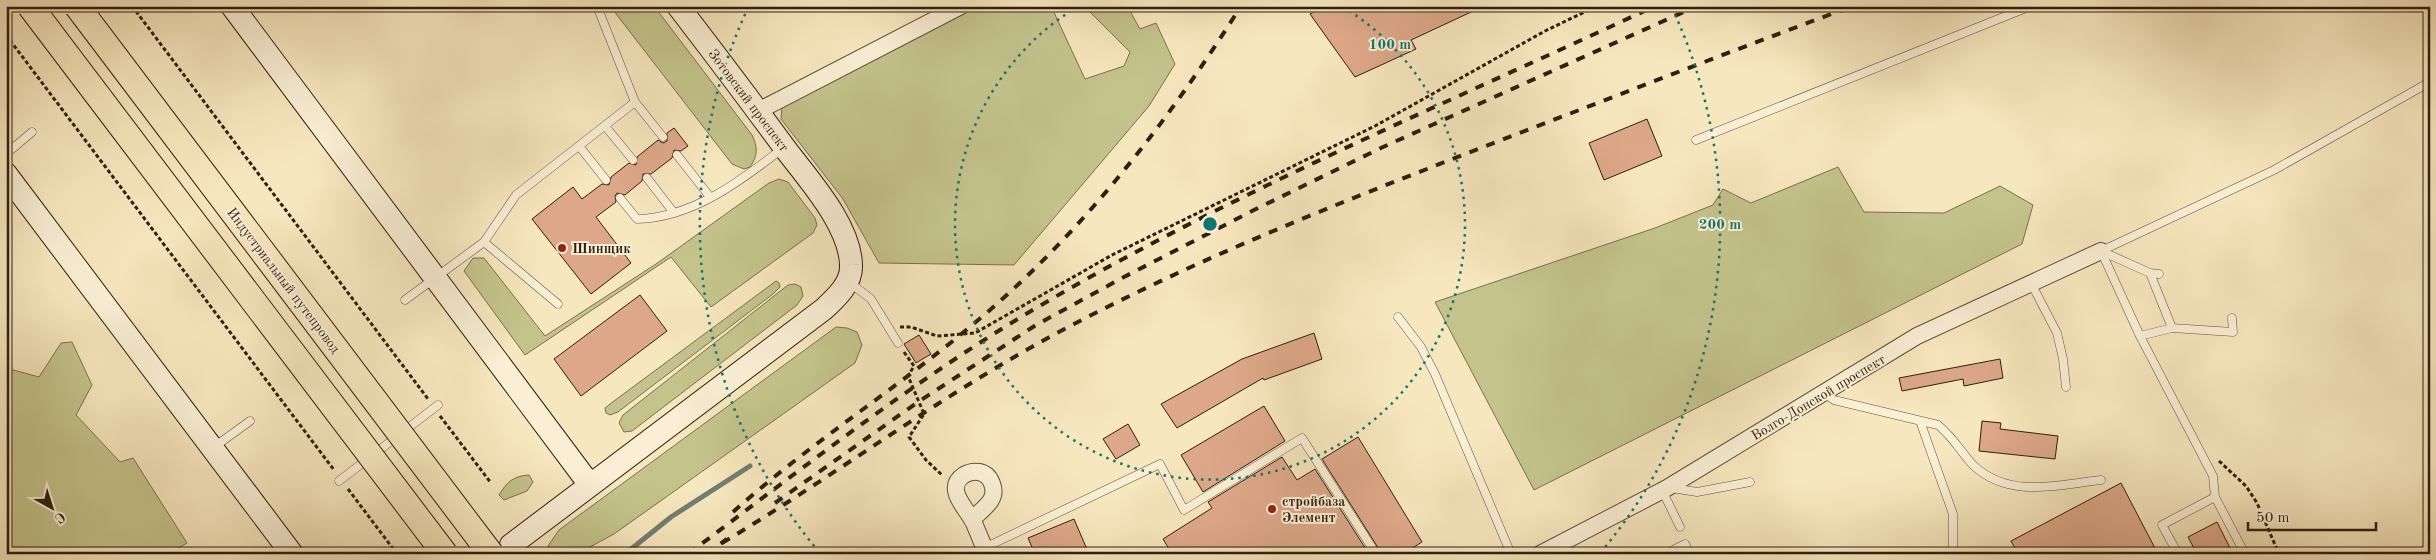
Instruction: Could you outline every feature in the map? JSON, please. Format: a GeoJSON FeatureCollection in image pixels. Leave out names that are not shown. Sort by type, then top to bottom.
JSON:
{"type":"FeatureCollection","features":[{"type":"Feature","properties":{"kind":"main road"},"geometry":{"type":"LineString","coordinates":[[30,6],[445,554]]}},
{"type":"Feature","properties":{"kind":"main road","name":"Индустриальный путепровод"},"geometry":{"type":"LineString","coordinates":[[77,6],[501,549]]}},
{"type":"Feature","properties":{"kind":"street"},"geometry":{"type":"LineString","coordinates":[[232,6],[590,485]]}},
{"type":"Feature","properties":{"kind":"street","name":"Зотовский проспект"},"geometry":{"type":"LineString","coordinates":[[678,6],[819,193],[848,246],[851,266],[848,281]]}},
{"type":"Feature","properties":{"kind":"street"},"geometry":{"type":"LineString","coordinates":[[758,111],[962,6]]}},
{"type":"Feature","properties":{"kind":"street"},"geometry":{"type":"LineString","coordinates":[[6,174],[292,554]]}},
{"type":"Feature","properties":{"kind":"street","name":"Волго-Донской проспект"},"geometry":{"type":"LineString","coordinates":[[1540,554],[1664,489],[1825,394],[1917,336],[2101,251]]}},
{"type":"Feature","properties":{"kind":"street"},"geometry":{"type":"LineString","coordinates":[[501,549],[590,485],[824,309],[838,296],[848,281]]}},
{"type":"Feature","properties":{"kind":"street"},"geometry":{"type":"LineString","coordinates":[[972,520],[991,500],[994,489],[990,478],[981,472],[970,472],[960,478],[956,488],[958,499],[972,520],[986,551]]}},
{"type":"Feature","properties":{"kind":"lane"},"geometry":{"type":"LineString","coordinates":[[597,6],[635,102],[663,137]]}},
{"type":"Feature","properties":{"kind":"lane"},"geometry":{"type":"LineString","coordinates":[[1696,140],[2030,6]]}},
{"type":"Feature","properties":{"kind":"lane"},"geometry":{"type":"LineString","coordinates":[[2101,251],[2274,170],[2430,82]]}},
{"type":"Feature","properties":{"kind":"lane"},"geometry":{"type":"LineString","coordinates":[[405,300],[484,242],[516,195],[635,102]]}},
{"type":"Feature","properties":{"kind":"lane"},"geometry":{"type":"LineString","coordinates":[[605,126],[633,160]]}},
{"type":"Feature","properties":{"kind":"lane"},"geometry":{"type":"LineString","coordinates":[[6,154],[32,132]]}},
{"type":"Feature","properties":{"kind":"lane"},"geometry":{"type":"LineString","coordinates":[[579,146],[606,180]]}},
{"type":"Feature","properties":{"kind":"lane"},"geometry":{"type":"LineString","coordinates":[[620,198],[637,219],[657,218],[674,213],[710,197],[748,175],[784,147]]}},
{"type":"Feature","properties":{"kind":"lane"},"geometry":{"type":"LineString","coordinates":[[677,155],[710,197]]}},
{"type":"Feature","properties":{"kind":"lane"},"geometry":{"type":"LineString","coordinates":[[647,178],[674,213]]}},
{"type":"Feature","properties":{"kind":"lane"},"geometry":{"type":"LineString","coordinates":[[484,242],[558,304]]}},
{"type":"Feature","properties":{"kind":"lane"},"geometry":{"type":"LineString","coordinates":[[2101,251],[2150,273],[2159,274]]}},
{"type":"Feature","properties":{"kind":"lane"},"geometry":{"type":"LineString","coordinates":[[2101,251],[2140,336],[2213,476],[2216,497],[2245,554]]}},
{"type":"Feature","properties":{"kind":"lane"},"geometry":{"type":"LineString","coordinates":[[2150,273],[2172,328]]}},
{"type":"Feature","properties":{"kind":"lane"},"geometry":{"type":"LineString","coordinates":[[848,281],[871,299],[898,343]]}},
{"type":"Feature","properties":{"kind":"lane"},"geometry":{"type":"LineString","coordinates":[[2031,282],[2057,333],[2064,359],[2066,387]]}},
{"type":"Feature","properties":{"kind":"lane"},"geometry":{"type":"LineString","coordinates":[[1398,317],[1421,348],[1435,374],[1511,554]]}},
{"type":"Feature","properties":{"kind":"lane"},"geometry":{"type":"LineString","coordinates":[[2140,336],[2172,328],[2233,332],[2232,318]]}},
{"type":"Feature","properties":{"kind":"lane"},"geometry":{"type":"LineString","coordinates":[[1825,394],[1834,400],[1938,426],[1952,436],[1973,465],[2005,485],[2030,489],[2101,480]]}},
{"type":"Feature","properties":{"kind":"lane"},"geometry":{"type":"LineString","coordinates":[[340,480],[436,407]]}},
{"type":"Feature","properties":{"kind":"lane"},"geometry":{"type":"LineString","coordinates":[[213,449],[250,421]]}},
{"type":"Feature","properties":{"kind":"lane"},"geometry":{"type":"LineString","coordinates":[[1920,421],[1953,514],[1953,554]]}},
{"type":"Feature","properties":{"kind":"lane"},"geometry":{"type":"LineString","coordinates":[[986,551],[1160,464],[1184,510],[1302,438],[1376,554]]}},
{"type":"Feature","properties":{"kind":"lane"},"geometry":{"type":"LineString","coordinates":[[1680,527],[1664,489],[1697,492],[1750,482]]}},
{"type":"Feature","properties":{"kind":"lane"},"geometry":{"type":"LineString","coordinates":[[2178,554],[2162,525],[2216,497]]}},
{"type":"Feature","properties":{"kind":"lane"},"geometry":{"type":"LineString","coordinates":[[1666,554],[1685,544],[1690,554]]}},
{"type":"Feature","properties":{"kind":"path"},"geometry":{"type":"LineString","coordinates":[[132,6],[436,407],[491,483]]}},
{"type":"Feature","properties":{"kind":"path"},"geometry":{"type":"LineString","coordinates":[[888,327],[911,327],[937,336],[974,333],[1112,255],[1375,126],[1545,31],[1598,6]]}},
{"type":"Feature","properties":{"kind":"path"},"geometry":{"type":"LineString","coordinates":[[6,35],[397,554]]}},
{"type":"Feature","properties":{"kind":"path"},"geometry":{"type":"LineString","coordinates":[[898,343],[914,366],[908,376],[924,414],[909,437],[926,460],[956,488]]}},
{"type":"Feature","properties":{"kind":"path"},"geometry":{"type":"LineString","coordinates":[[2194,440],[2246,486],[2257,503],[2279,554]]}},
{"type":"Feature","properties":{"kind":"shaded area"},"geometry":{"type":"Polygon","coordinates":[[[610,6],[654,6],[752,135],[756,151],[755,159],[750,167],[744,169],[732,164],[610,6]]]}},
{"type":"Feature","properties":{"kind":"shaded area"},"geometry":{"type":"Polygon","coordinates":[[[979,6],[1051,6],[1085,79],[1124,66],[1130,52],[1084,6],[1127,6],[1140,29],[1156,23],[1175,64],[1149,106],[1014,265],[879,263],[843,199],[781,119],[782,105],[979,6]]]}},
{"type":"Feature","properties":{"kind":"shaded area"},"geometry":{"type":"Polygon","coordinates":[[[1838,167],[1864,212],[1944,213],[2000,186],[2033,205],[2022,244],[1534,490],[1435,302],[1655,228],[1713,205],[1723,189],[1751,203],[1838,167]]]}},
{"type":"Feature","properties":{"kind":"shaded area"},"geometry":{"type":"Polygon","coordinates":[[[779,179],[788,182],[815,218],[817,225],[813,233],[711,307],[671,257],[525,355],[464,271],[473,258],[484,258],[545,336],[656,264],[769,183],[779,179]]]}},
{"type":"Feature","properties":{"kind":"shaded area"},"geometry":{"type":"Polygon","coordinates":[[[776,281],[780,287],[773,294],[618,412],[610,415],[606,413],[605,408],[614,401],[776,281]]]}},
{"type":"Feature","properties":{"kind":"shaded area"},"geometry":{"type":"Polygon","coordinates":[[[795,284],[801,287],[803,296],[797,305],[632,431],[624,432],[619,423],[623,415],[788,285],[795,284]]]}},
{"type":"Feature","properties":{"kind":"shaded area"},"geometry":{"type":"Polygon","coordinates":[[[836,327],[847,328],[857,332],[862,345],[855,363],[614,534],[577,554],[551,554],[548,546],[559,530],[836,327]]]}},
{"type":"Feature","properties":{"kind":"shaded area"},"geometry":{"type":"Polygon","coordinates":[[[72,342],[92,385],[76,415],[120,462],[133,458],[187,543],[168,554],[6,554],[6,368],[39,377],[61,343],[72,342]]]}},
{"type":"Feature","properties":{"kind":"shaded area"},"geometry":{"type":"Polygon","coordinates":[[[529,475],[533,482],[527,491],[504,500],[499,495],[511,481],[529,475]]]}},
{"type":"Feature","properties":{"kind":"building"},"geometry":{"type":"Polygon","coordinates":[[[1325,6],[1484,6],[1411,40],[1416,49],[1355,77],[1310,14],[1325,6]]]}},
{"type":"Feature","properties":{"kind":"building"},"geometry":{"type":"Polygon","coordinates":[[[1647,119],[1662,156],[1604,180],[1589,143],[1647,119]]]}},
{"type":"Feature","properties":{"kind":"building"},"geometry":{"type":"Polygon","coordinates":[[[674,128],[688,146],[681,151],[674,150],[672,158],[651,174],[643,174],[642,181],[625,195],[617,193],[615,196],[616,202],[596,217],[631,263],[591,294],[532,219],[573,187],[582,199],[602,184],[609,185],[611,177],[629,163],[636,165],[637,157],[658,140],[663,143],[667,141],[667,133],[674,128]]]}},
{"type":"Feature","properties":{"kind":"building"},"geometry":{"type":"Polygon","coordinates":[[[640,295],[667,331],[581,396],[554,359],[640,295]]]}},
{"type":"Feature","properties":{"kind":"building"},"geometry":{"type":"Polygon","coordinates":[[[1314,333],[1322,359],[1264,380],[1263,378],[1177,428],[1161,404],[1242,359],[1314,333]]]}},
{"type":"Feature","properties":{"kind":"building"},"geometry":{"type":"Polygon","coordinates":[[[919,335],[931,354],[916,363],[904,344],[919,335]]]}},
{"type":"Feature","properties":{"kind":"building"},"geometry":{"type":"Polygon","coordinates":[[[2000,359],[2003,378],[1964,386],[1963,379],[1902,391],[1899,378],[2000,359]]]}},
{"type":"Feature","properties":{"kind":"building"},"geometry":{"type":"Polygon","coordinates":[[[1264,406],[1285,441],[1203,492],[1181,455],[1264,406]]]}},
{"type":"Feature","properties":{"kind":"building"},"geometry":{"type":"Polygon","coordinates":[[[1982,421],[2001,423],[2000,429],[2058,436],[2055,459],[1979,451],[1982,421]]]}},
{"type":"Feature","properties":{"kind":"building"},"geometry":{"type":"Polygon","coordinates":[[[1128,424],[1140,445],[1116,459],[1103,439],[1128,424]]]}},
{"type":"Feature","properties":{"kind":"building"},"geometry":{"type":"Polygon","coordinates":[[[1358,437],[1422,542],[1403,554],[1382,554],[1322,459],[1358,437]]]}},
{"type":"Feature","properties":{"kind":"building","name":"стройбаза Элемент"},"geometry":{"type":"Polygon","coordinates":[[[1282,457],[1297,480],[1315,469],[1369,554],[1172,554],[1163,539],[1212,508],[1208,502],[1282,457]]]}},
{"type":"Feature","properties":{"kind":"building"},"geometry":{"type":"Polygon","coordinates":[[[2121,483],[2158,554],[2018,554],[2011,541],[2121,483]]]}},
{"type":"Feature","properties":{"kind":"building"},"geometry":{"type":"Polygon","coordinates":[[[1074,519],[1089,554],[1035,554],[1028,538],[1074,519]]]}},
{"type":"Feature","properties":{"kind":"building"},"geometry":{"type":"Polygon","coordinates":[[[2217,522],[2233,554],[2197,554],[2188,537],[2217,522]]]}},
{"type":"Feature","properties":{"kind":"waterway"},"geometry":{"type":"LineString","coordinates":[[625,554],[671,517],[750,466]]}},
{"type":"Feature","properties":{"kind":"railway"},"geometry":{"type":"LineString","coordinates":[[733,512],[792,462],[947,346],[1015,287],[1052,251],[1121,174],[1153,133],[1184,92],[1241,6]]}},
{"type":"Feature","properties":{"kind":"railway"},"geometry":{"type":"LineString","coordinates":[[688,554],[896,399],[982,341],[1102,270],[1179,229],[1337,152],[1655,6]]}},
{"type":"Feature","properties":{"kind":"railway"},"geometry":{"type":"LineString","coordinates":[[775,503],[918,402],[1036,325],[1124,277],[1256,209],[1383,147],[1697,6]]}},
{"type":"Feature","properties":{"kind":"railway"},"geometry":{"type":"LineString","coordinates":[[722,543],[985,374],[1076,323],[1175,274],[1378,188],[1853,6]]}},
{"type":"Feature","properties":{"kind":"railway"},"geometry":{"type":"LineString","coordinates":[[706,554],[727,539]]}},
{"type":"Feature","properties":{"kind":"place","name":"Шинщик"},"geometry":{"type":"Point","coordinates":[562,248]}},
{"type":"Feature","properties":{"kind":"place","name":"стройбаза Элемент"},"geometry":{"type":"Point","coordinates":[1272,509]}}]}
